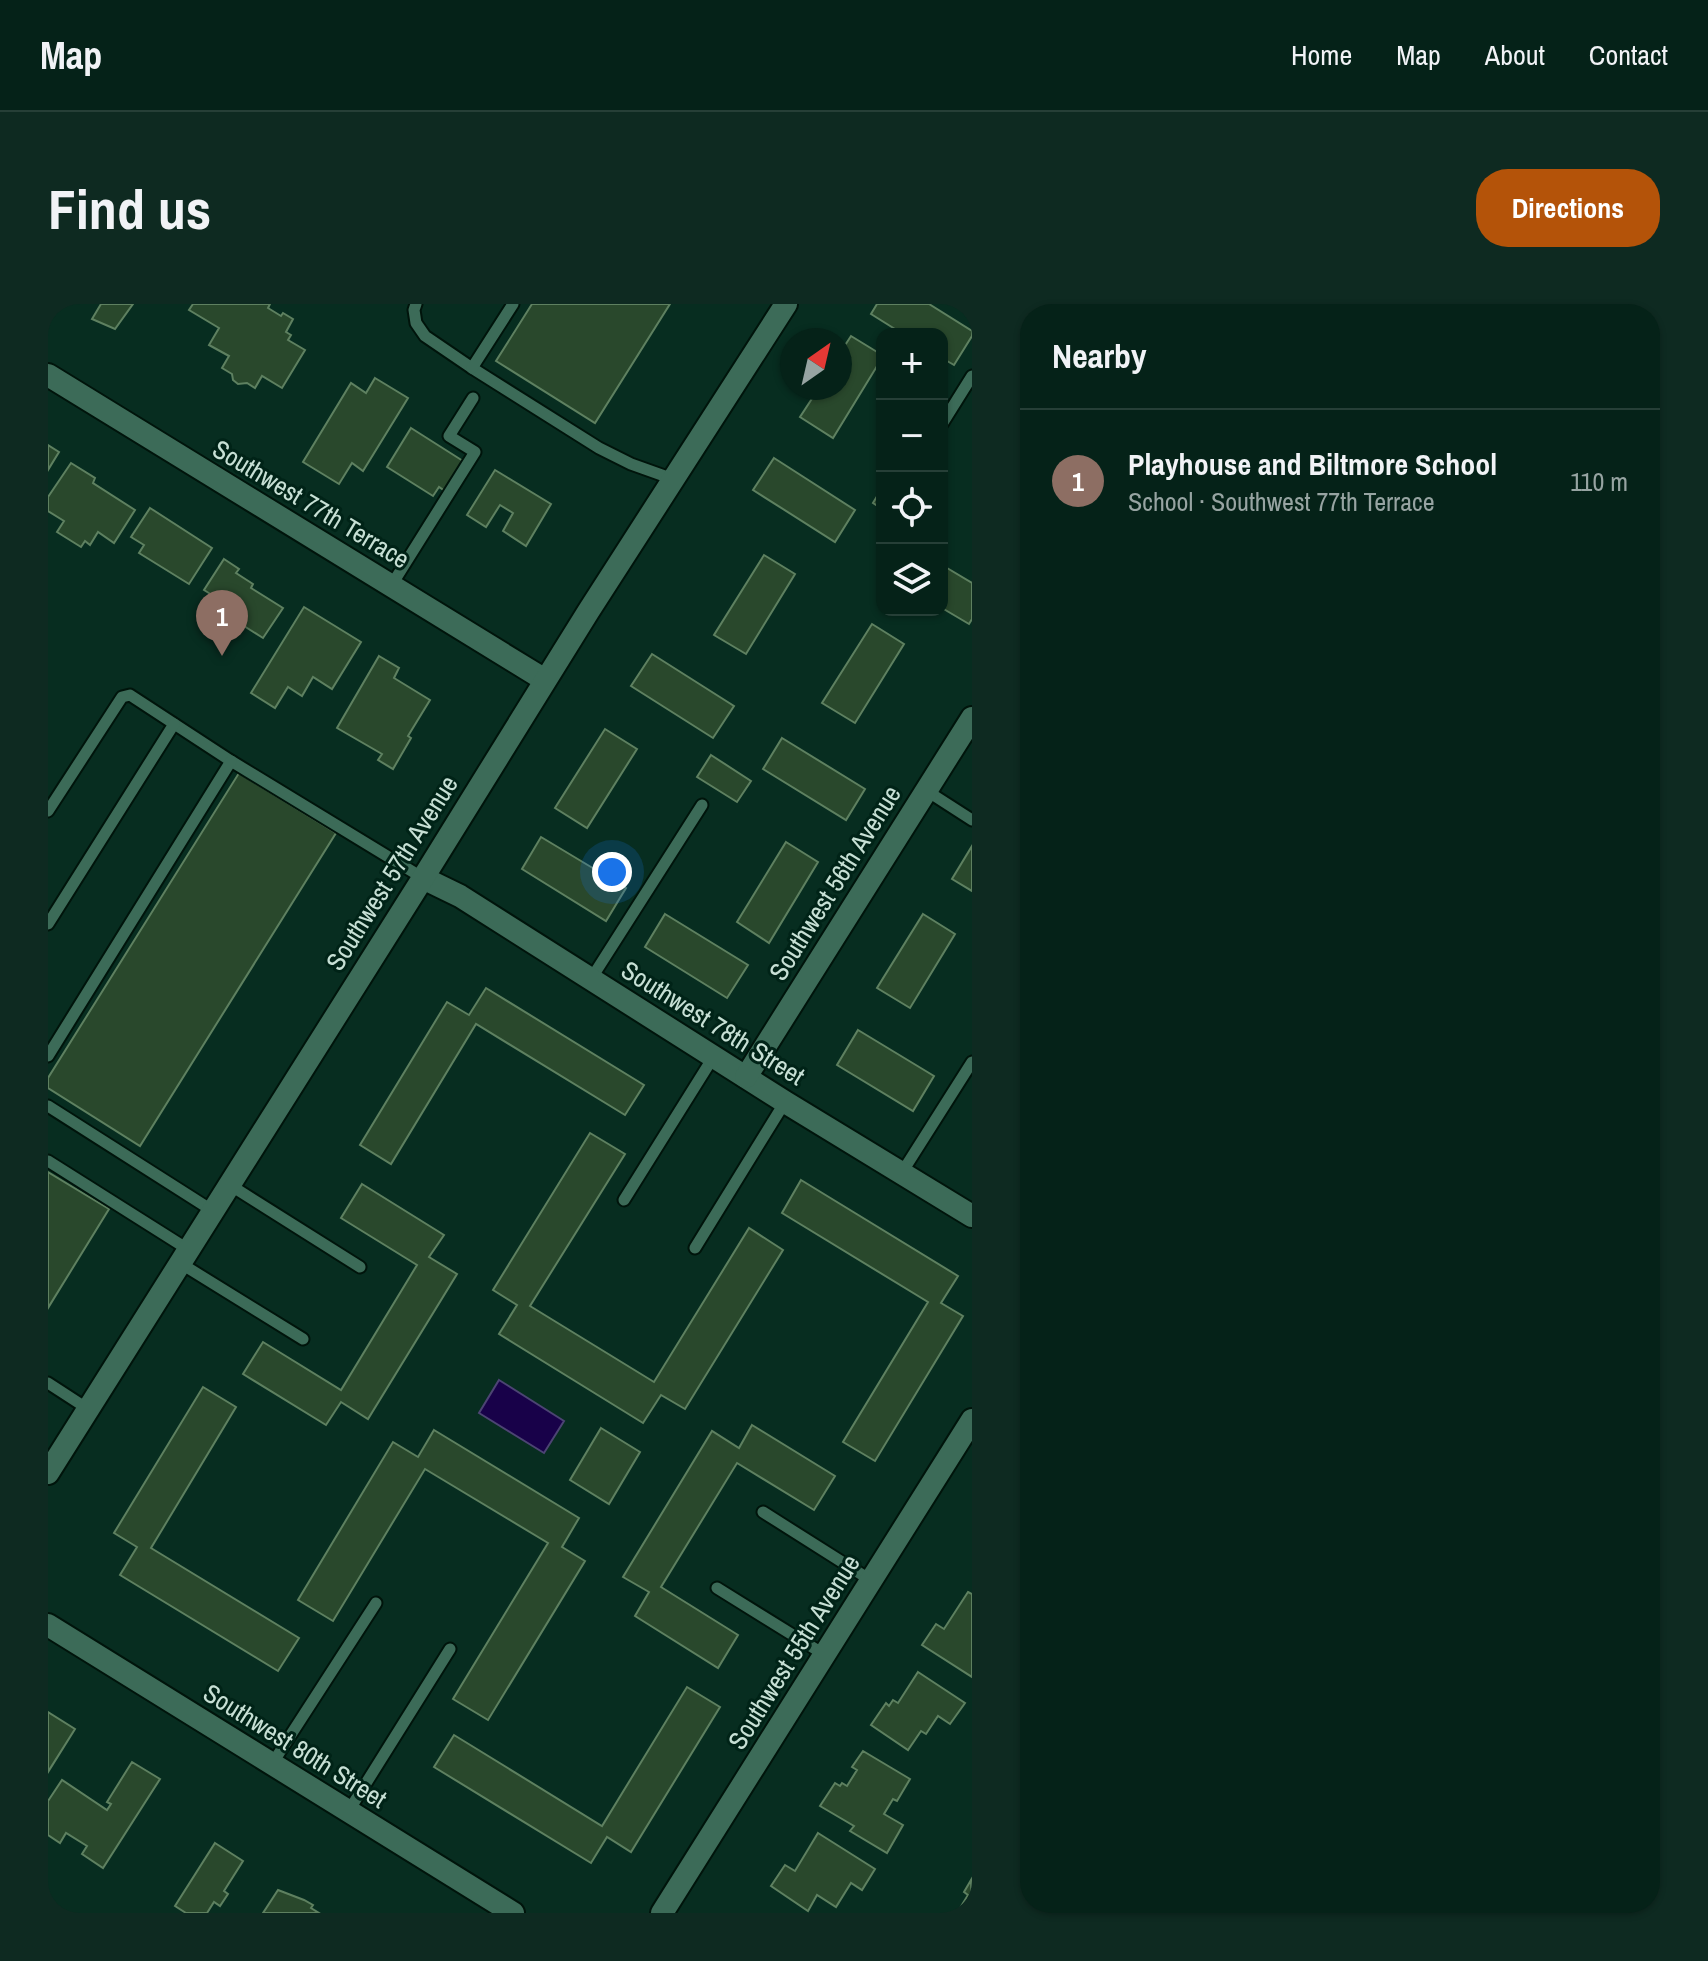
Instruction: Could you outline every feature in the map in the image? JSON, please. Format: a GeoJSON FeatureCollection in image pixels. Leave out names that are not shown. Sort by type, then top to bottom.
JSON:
{"type":"FeatureCollection","features":[{"type":"Feature","properties":{"kind":"street","name":"Southwest 57th Avenue"},"geometry":{"type":"LineString","coordinates":[[48,1473],[545,680],[786,304]]}},
{"type":"Feature","properties":{"kind":"street","name":"Southwest 77th Terrace"},"geometry":{"type":"LineString","coordinates":[[48,375],[545,680]]}},
{"type":"Feature","properties":{"kind":"street","name":"Southwest 56th Avenue"},"geometry":{"type":"LineString","coordinates":[[746,1077],[972,718]]}},
{"type":"Feature","properties":{"kind":"street","name":"Southwest 78th Street"},"geometry":{"type":"LineString","coordinates":[[423,878],[460,896],[785,1102],[972,1216]]}},
{"type":"Feature","properties":{"kind":"street","name":"Southwest 55th Avenue"},"geometry":{"type":"LineString","coordinates":[[662,1913],[972,1420]]}},
{"type":"Feature","properties":{"kind":"street","name":"Southwest 80th Street"},"geometry":{"type":"LineString","coordinates":[[48,1625],[513,1913]]}},
{"type":"Feature","properties":{"kind":"lane"},"geometry":{"type":"LineString","coordinates":[[416,304],[416,323],[425,336],[599,448],[673,479]]}},
{"type":"Feature","properties":{"kind":"lane"},"geometry":{"type":"LineString","coordinates":[[472,368],[513,304]]}},
{"type":"Feature","properties":{"kind":"lane"},"geometry":{"type":"LineString","coordinates":[[948,414],[972,376]]}},
{"type":"Feature","properties":{"kind":"lane"},"geometry":{"type":"LineString","coordinates":[[391,586],[475,452],[449,436],[473,398]]}},
{"type":"Feature","properties":{"kind":"lane"},"geometry":{"type":"LineString","coordinates":[[48,811],[122,697],[130,695],[231,761],[423,878]]}},
{"type":"Feature","properties":{"kind":"lane"},"geometry":{"type":"LineString","coordinates":[[48,924],[174,724]]}},
{"type":"Feature","properties":{"kind":"lane"},"geometry":{"type":"LineString","coordinates":[[48,1056],[231,761]]}},
{"type":"Feature","properties":{"kind":"lane"},"geometry":{"type":"LineString","coordinates":[[927,791],[972,820]]}},
{"type":"Feature","properties":{"kind":"lane"},"geometry":{"type":"LineString","coordinates":[[591,979],[702,805]]}},
{"type":"Feature","properties":{"kind":"lane"},"geometry":{"type":"LineString","coordinates":[[624,1200],[714,1056]]}},
{"type":"Feature","properties":{"kind":"lane"},"geometry":{"type":"LineString","coordinates":[[901,1174],[972,1062]]}},
{"type":"Feature","properties":{"kind":"lane"},"geometry":{"type":"LineString","coordinates":[[695,1248],[785,1102]]}},
{"type":"Feature","properties":{"kind":"lane"},"geometry":{"type":"LineString","coordinates":[[48,1106],[213,1211]]}},
{"type":"Feature","properties":{"kind":"lane"},"geometry":{"type":"LineString","coordinates":[[48,1161],[303,1339]]}},
{"type":"Feature","properties":{"kind":"lane"},"geometry":{"type":"LineString","coordinates":[[230,1185],[360,1267]]}},
{"type":"Feature","properties":{"kind":"lane"},"geometry":{"type":"LineString","coordinates":[[48,1383],[88,1409]]}},
{"type":"Feature","properties":{"kind":"lane"},"geometry":{"type":"LineString","coordinates":[[763,1512],[872,1581]]}},
{"type":"Feature","properties":{"kind":"lane"},"geometry":{"type":"LineString","coordinates":[[717,1588],[825,1655]]}},
{"type":"Feature","properties":{"kind":"lane"},"geometry":{"type":"LineString","coordinates":[[272,1764],[376,1603]]}},
{"type":"Feature","properties":{"kind":"lane"},"geometry":{"type":"LineString","coordinates":[[348,1812],[450,1649]]}},
{"type":"Feature","properties":{"kind":"shaded area"},"geometry":{"type":"Polygon","coordinates":[[[499,1380],[564,1421],[544,1453],[479,1413],[499,1380]]]}},
{"type":"Feature","properties":{"kind":"building"},"geometry":{"type":"Polygon","coordinates":[[[101,304],[133,304],[115,329],[92,319],[101,304]]]}},
{"type":"Feature","properties":{"kind":"building"},"geometry":{"type":"Polygon","coordinates":[[[193,304],[270,304],[268,308],[293,319],[286,332],[291,335],[288,340],[305,350],[282,388],[262,376],[255,388],[233,380],[232,374],[222,368],[229,356],[209,345],[219,328],[189,310],[193,304]]]}},
{"type":"Feature","properties":{"kind":"building"},"geometry":{"type":"Polygon","coordinates":[[[532,304],[670,304],[595,423],[496,361],[532,304]]]}},
{"type":"Feature","properties":{"kind":"building"},"geometry":{"type":"Polygon","coordinates":[[[877,304],[929,304],[972,331],[972,336],[954,365],[948,362],[948,328],[893,328],[871,314],[877,304]]]}},
{"type":"Feature","properties":{"kind":"building"},"geometry":{"type":"Polygon","coordinates":[[[852,337],[876,351],[876,368],[833,438],[800,417],[811,400],[852,400],[852,337]]]}},
{"type":"Feature","properties":{"kind":"building"},"geometry":{"type":"Polygon","coordinates":[[[375,378],[408,398],[363,471],[352,463],[339,484],[303,462],[351,383],[366,393],[375,378]]]}},
{"type":"Feature","properties":{"kind":"building"},"geometry":{"type":"Polygon","coordinates":[[[411,428],[463,461],[445,491],[439,487],[433,496],[387,467],[411,428]]]}},
{"type":"Feature","properties":{"kind":"building"},"geometry":{"type":"Polygon","coordinates":[[[48,445],[59,452],[48,470],[48,445]]]}},
{"type":"Feature","properties":{"kind":"building"},"geometry":{"type":"Polygon","coordinates":[[[774,458],[855,510],[835,542],[753,490],[774,458]]]}},
{"type":"Feature","properties":{"kind":"building"},"geometry":{"type":"Polygon","coordinates":[[[71,463],[95,478],[93,483],[135,510],[114,543],[98,532],[90,545],[85,541],[81,547],[57,532],[64,521],[48,511],[48,497],[71,463]]]}},
{"type":"Feature","properties":{"kind":"building"},"geometry":{"type":"Polygon","coordinates":[[[495,470],[551,504],[526,546],[503,531],[513,513],[500,505],[486,527],[467,515],[495,470]]]}},
{"type":"Feature","properties":{"kind":"building"},"geometry":{"type":"Polygon","coordinates":[[[150,508],[212,548],[189,584],[139,553],[144,545],[131,537],[150,508]]]}},
{"type":"Feature","properties":{"kind":"building"},"geometry":{"type":"Polygon","coordinates":[[[764,555],[795,574],[746,654],[714,635],[764,555]]]}},
{"type":"Feature","properties":{"kind":"building"},"geometry":{"type":"Polygon","coordinates":[[[224,559],[239,569],[236,573],[253,584],[251,588],[283,608],[263,638],[222,612],[230,601],[223,596],[220,600],[204,590],[224,559]]]}},
{"type":"Feature","properties":{"kind":"building"},"geometry":{"type":"Polygon","coordinates":[[[948,569],[972,583],[972,619],[969,624],[948,612],[948,569]]]}},
{"type":"Feature","properties":{"kind":"building"},"geometry":{"type":"Polygon","coordinates":[[[304,607],[361,642],[332,689],[313,677],[302,696],[288,687],[275,708],[251,693],[304,607]]]}},
{"type":"Feature","properties":{"kind":"building"},"geometry":{"type":"Polygon","coordinates":[[[872,624],[904,644],[855,723],[822,703],[872,624]]]}},
{"type":"Feature","properties":{"kind":"building"},"geometry":{"type":"Polygon","coordinates":[[[652,654],[734,706],[713,738],[631,686],[652,654]]]}},
{"type":"Feature","properties":{"kind":"building"},"geometry":{"type":"Polygon","coordinates":[[[379,656],[399,668],[394,678],[430,700],[393,769],[378,760],[382,754],[337,728],[379,656]]]}},
{"type":"Feature","properties":{"kind":"building"},"geometry":{"type":"Polygon","coordinates":[[[605,729],[637,749],[587,828],[555,808],[605,729]]]}},
{"type":"Feature","properties":{"kind":"building"},"geometry":{"type":"Polygon","coordinates":[[[782,738],[865,789],[846,820],[763,769],[782,738]]]}},
{"type":"Feature","properties":{"kind":"building"},"geometry":{"type":"Polygon","coordinates":[[[711,755],[751,781],[737,802],[697,777],[711,755]]]}},
{"type":"Feature","properties":{"kind":"building"},"geometry":{"type":"Polygon","coordinates":[[[239,773],[336,833],[140,1146],[48,1088],[48,1078],[239,773]]]}},
{"type":"Feature","properties":{"kind":"building"},"geometry":{"type":"Polygon","coordinates":[[[541,837],[626,888],[606,921],[522,869],[541,837]]]}},
{"type":"Feature","properties":{"kind":"building"},"geometry":{"type":"Polygon","coordinates":[[[786,842],[818,862],[769,943],[737,922],[786,842]]]}},
{"type":"Feature","properties":{"kind":"building"},"geometry":{"type":"Polygon","coordinates":[[[972,846],[972,891],[952,879],[972,846]]]}},
{"type":"Feature","properties":{"kind":"building"},"geometry":{"type":"Polygon","coordinates":[[[665,914],[748,965],[727,998],[645,947],[665,914]]]}},
{"type":"Feature","properties":{"kind":"building"},"geometry":{"type":"Polygon","coordinates":[[[923,914],[955,934],[910,1008],[877,988],[923,914]]]}},
{"type":"Feature","properties":{"kind":"building"},"geometry":{"type":"Polygon","coordinates":[[[486,988],[644,1085],[625,1115],[476,1024],[391,1164],[360,1145],[447,1002],[469,1015],[486,988]]]}},
{"type":"Feature","properties":{"kind":"building"},"geometry":{"type":"Polygon","coordinates":[[[858,1030],[934,1076],[913,1111],[837,1065],[858,1030]]]}},
{"type":"Feature","properties":{"kind":"building"},"geometry":{"type":"Polygon","coordinates":[[[590,1133],[625,1154],[530,1306],[654,1382],[749,1228],[783,1250],[685,1409],[661,1395],[643,1423],[499,1334],[517,1305],[493,1290],[590,1133]]]}},
{"type":"Feature","properties":{"kind":"building"},"geometry":{"type":"Polygon","coordinates":[[[48,1172],[109,1209],[48,1308],[48,1172]]]}},
{"type":"Feature","properties":{"kind":"building"},"geometry":{"type":"Polygon","coordinates":[[[801,1180],[958,1276],[941,1303],[963,1316],[875,1461],[843,1442],[928,1302],[782,1213],[801,1180]]]}},
{"type":"Feature","properties":{"kind":"building"},"geometry":{"type":"Polygon","coordinates":[[[362,1184],[444,1235],[429,1257],[457,1274],[368,1419],[341,1402],[326,1425],[243,1374],[263,1342],[341,1390],[417,1265],[341,1218],[362,1184]]]}},
{"type":"Feature","properties":{"kind":"building"},"geometry":{"type":"Polygon","coordinates":[[[203,1387],[236,1407],[151,1548],[299,1638],[278,1671],[120,1575],[137,1547],[114,1533],[203,1387]]]}},
{"type":"Feature","properties":{"kind":"building"},"geometry":{"type":"Polygon","coordinates":[[[752,1425],[835,1476],[814,1510],[737,1463],[661,1587],[738,1635],[718,1668],[635,1616],[649,1592],[623,1577],[712,1431],[739,1448],[752,1425]]]}},
{"type":"Feature","properties":{"kind":"building"},"geometry":{"type":"Polygon","coordinates":[[[601,1428],[640,1452],[609,1504],[570,1480],[601,1428]]]}},
{"type":"Feature","properties":{"kind":"building"},"geometry":{"type":"Polygon","coordinates":[[[434,1430],[579,1518],[562,1547],[585,1561],[488,1720],[453,1699],[548,1543],[425,1469],[333,1621],[298,1600],[393,1442],[418,1457],[434,1430]]]}},
{"type":"Feature","properties":{"kind":"building"},"geometry":{"type":"Polygon","coordinates":[[[968,1592],[972,1594],[972,1677],[922,1645],[936,1624],[944,1629],[968,1592]]]}},
{"type":"Feature","properties":{"kind":"building"},"geometry":{"type":"Polygon","coordinates":[[[918,1672],[965,1703],[950,1724],[938,1716],[926,1734],[921,1731],[908,1750],[871,1725],[886,1703],[889,1706],[893,1700],[898,1703],[918,1672]]]}},
{"type":"Feature","properties":{"kind":"building"},"geometry":{"type":"Polygon","coordinates":[[[687,1687],[720,1707],[631,1852],[607,1837],[591,1863],[434,1767],[454,1735],[602,1826],[687,1687]]]}},
{"type":"Feature","properties":{"kind":"building"},"geometry":{"type":"Polygon","coordinates":[[[48,1712],[75,1729],[48,1772],[48,1712]]]}},
{"type":"Feature","properties":{"kind":"building"},"geometry":{"type":"Polygon","coordinates":[[[863,1751],[910,1779],[897,1801],[893,1799],[884,1814],[903,1825],[887,1853],[850,1831],[854,1826],[820,1806],[835,1783],[847,1786],[857,1770],[852,1767],[863,1751]]]}},
{"type":"Feature","properties":{"kind":"building"},"geometry":{"type":"Polygon","coordinates":[[[132,1762],[160,1779],[103,1868],[82,1854],[87,1846],[66,1833],[60,1843],[48,1835],[48,1801],[62,1780],[107,1810],[111,1804],[107,1802],[132,1762]]]}},
{"type":"Feature","properties":{"kind":"building"},"geometry":{"type":"Polygon","coordinates":[[[818,1833],[875,1869],[862,1890],[851,1883],[836,1907],[817,1895],[808,1911],[771,1886],[785,1865],[795,1871],[818,1833]]]}},
{"type":"Feature","properties":{"kind":"building"},"geometry":{"type":"Polygon","coordinates":[[[215,1843],[243,1861],[224,1891],[228,1894],[220,1906],[214,1902],[207,1913],[186,1913],[175,1906],[215,1843]]]}},
{"type":"Feature","properties":{"kind":"building"},"geometry":{"type":"Polygon","coordinates":[[[971,1880],[972,1913],[957,1913],[968,1895],[964,1892],[971,1880]]]}},
{"type":"Feature","properties":{"kind":"building"},"geometry":{"type":"Polygon","coordinates":[[[278,1890],[313,1905],[311,1908],[319,1913],[263,1913],[278,1890]]]}},
{"type":"Feature","properties":{"kind":"place","name":"Playhouse and Biltmore School"},"geometry":{"type":"Point","coordinates":[222,656]}}]}
